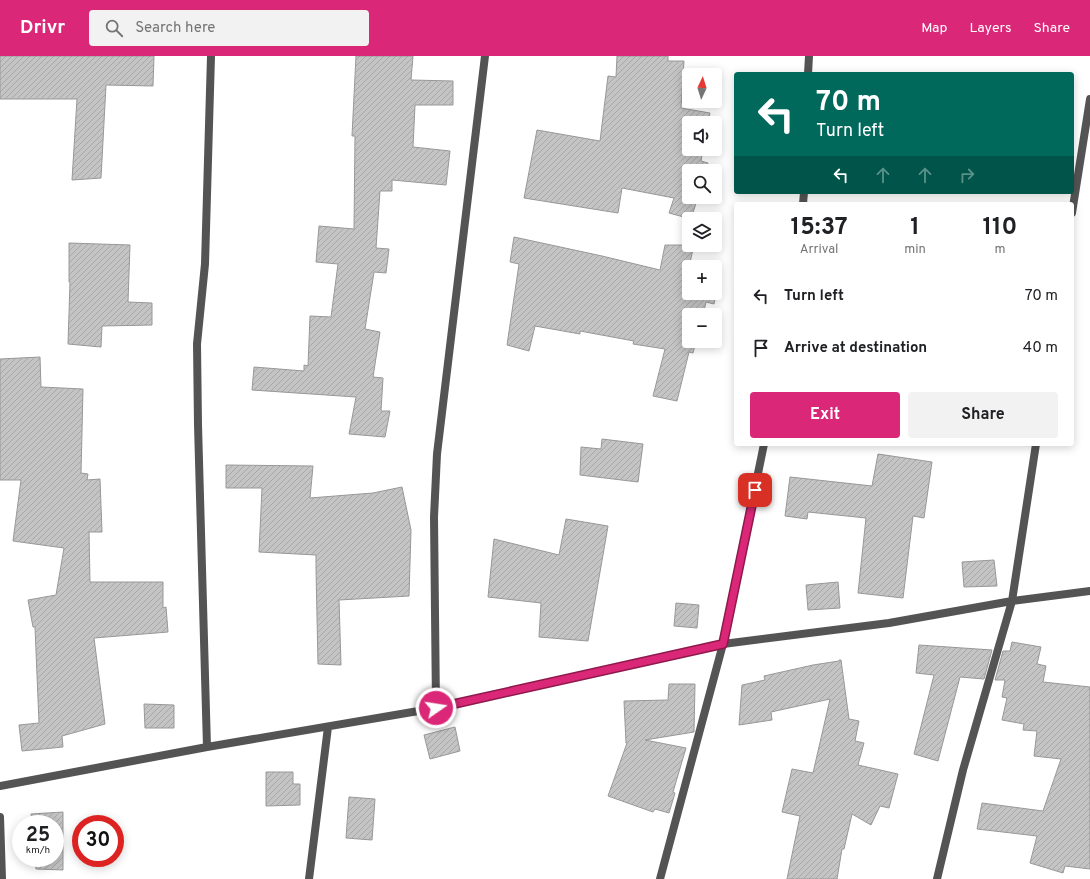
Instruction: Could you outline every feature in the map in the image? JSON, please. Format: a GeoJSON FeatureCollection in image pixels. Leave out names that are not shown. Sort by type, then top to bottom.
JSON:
{"type":"FeatureCollection","features":[{"type":"Feature","properties":{"kind":"street"},"geometry":{"type":"LineString","coordinates":[[207,747],[197,344],[205,264],[211,56]]}},
{"type":"Feature","properties":{"kind":"street"},"geometry":{"type":"LineString","coordinates":[[436,708],[434,517],[437,454],[485,56]]}},
{"type":"Feature","properties":{"kind":"street"},"geometry":{"type":"LineString","coordinates":[[808,72],[809,56]]}},
{"type":"Feature","properties":{"kind":"street"},"geometry":{"type":"LineString","coordinates":[[1074,202],[1090,99]]}},
{"type":"Feature","properties":{"kind":"street"},"geometry":{"type":"LineString","coordinates":[[660,879],[723,644],[764,446]]}},
{"type":"Feature","properties":{"kind":"street"},"geometry":{"type":"LineString","coordinates":[[937,879],[963,770],[1012,601],[1036,446]]}},
{"type":"Feature","properties":{"kind":"street"},"geometry":{"type":"LineString","coordinates":[[0,786],[207,747],[436,708],[723,644],[889,623],[1012,601],[1090,591]]}},
{"type":"Feature","properties":{"kind":"street"},"geometry":{"type":"LineString","coordinates":[[309,879],[328,727]]}},
{"type":"Feature","properties":{"kind":"street"},"geometry":{"type":"LineString","coordinates":[[0,817],[2,879]]}},
{"type":"Feature","properties":{"kind":"building"},"geometry":{"type":"Polygon","coordinates":[[[0,56],[154,56],[153,86],[106,85],[101,178],[72,180],[77,99],[0,99],[0,56]]]}},
{"type":"Feature","properties":{"kind":"building"},"geometry":{"type":"Polygon","coordinates":[[[356,56],[413,56],[411,80],[453,81],[453,105],[415,105],[413,147],[450,151],[446,185],[392,180],[392,191],[380,191],[376,248],[389,249],[386,273],[374,272],[365,329],[380,332],[373,377],[383,378],[381,411],[390,411],[385,437],[349,434],[356,397],[252,390],[254,367],[304,371],[304,365],[308,366],[310,316],[331,317],[338,264],[316,262],[319,226],[354,229],[355,136],[352,136],[356,56]]]}},
{"type":"Feature","properties":{"kind":"building"},"geometry":{"type":"Polygon","coordinates":[[[617,56],[668,56],[668,61],[684,61],[684,68],[682,68],[681,108],[710,113],[709,116],[682,116],[682,156],[702,156],[701,161],[708,163],[682,164],[682,204],[696,204],[693,212],[682,212],[682,217],[669,213],[674,198],[622,188],[618,213],[524,198],[537,130],[600,141],[608,76],[616,77],[617,56]]]}},
{"type":"Feature","properties":{"kind":"building"},"geometry":{"type":"Polygon","coordinates":[[[514,237],[660,270],[665,245],[682,245],[682,252],[692,252],[691,260],[682,260],[682,300],[715,300],[714,304],[706,302],[705,308],[682,308],[682,348],[694,348],[693,353],[689,352],[677,401],[653,396],[665,349],[633,344],[634,341],[580,331],[580,334],[535,326],[529,351],[507,345],[519,264],[510,262],[514,237]]]}},
{"type":"Feature","properties":{"kind":"building"},"geometry":{"type":"Polygon","coordinates":[[[69,243],[130,245],[128,302],[152,303],[152,325],[102,326],[101,347],[68,344],[70,282],[69,243]]]}},
{"type":"Feature","properties":{"kind":"building"},"geometry":{"type":"Polygon","coordinates":[[[40,357],[41,387],[83,389],[81,473],[88,474],[87,480],[100,479],[102,532],[89,532],[90,582],[163,582],[163,608],[166,607],[168,632],[94,638],[105,724],[62,736],[63,747],[22,751],[19,725],[39,723],[35,627],[33,627],[28,600],[56,595],[64,548],[13,541],[21,480],[0,480],[0,359],[40,357]]]}},
{"type":"Feature","properties":{"kind":"building"},"geometry":{"type":"Polygon","coordinates":[[[602,439],[643,444],[638,482],[580,475],[581,447],[601,449],[602,439]]]}},
{"type":"Feature","properties":{"kind":"building"},"geometry":{"type":"Polygon","coordinates":[[[878,454],[932,462],[924,518],[913,516],[903,598],[858,593],[866,518],[808,512],[807,519],[785,516],[790,477],[872,486],[878,454]]]}},
{"type":"Feature","properties":{"kind":"building"},"geometry":{"type":"Polygon","coordinates":[[[226,465],[313,466],[310,498],[373,493],[402,487],[411,530],[409,596],[339,600],[341,665],[318,664],[316,555],[259,552],[262,488],[226,488],[226,465]]]}},
{"type":"Feature","properties":{"kind":"building"},"geometry":{"type":"Polygon","coordinates":[[[566,519],[608,526],[588,641],[539,637],[541,603],[488,597],[494,539],[559,555],[566,519]]]}},
{"type":"Feature","properties":{"kind":"building"},"geometry":{"type":"Polygon","coordinates":[[[994,560],[997,586],[964,587],[962,562],[994,560]]]}},
{"type":"Feature","properties":{"kind":"building"},"geometry":{"type":"Polygon","coordinates":[[[838,582],[840,608],[808,610],[806,585],[838,582]]]}},
{"type":"Feature","properties":{"kind":"building"},"geometry":{"type":"Polygon","coordinates":[[[676,603],[699,605],[697,628],[674,626],[676,603]]]}},
{"type":"Feature","properties":{"kind":"building"},"geometry":{"type":"Polygon","coordinates":[[[1012,642],[1041,647],[1037,664],[1046,666],[1043,682],[1090,687],[1090,869],[1065,866],[1063,873],[1030,863],[1037,836],[977,829],[982,803],[1043,811],[1061,759],[1034,756],[1037,731],[1023,730],[1024,724],[1002,720],[1007,698],[1002,697],[1005,680],[995,680],[1003,651],[1010,651],[1012,642]]]}},
{"type":"Feature","properties":{"kind":"building"},"geometry":{"type":"Polygon","coordinates":[[[919,645],[992,650],[984,679],[960,677],[938,761],[914,754],[934,675],[916,673],[919,645]]]}},
{"type":"Feature","properties":{"kind":"building"},"geometry":{"type":"Polygon","coordinates":[[[841,660],[849,719],[859,721],[855,741],[864,743],[858,765],[898,774],[889,808],[880,806],[871,825],[852,814],[844,849],[842,849],[837,879],[787,879],[800,816],[782,812],[792,769],[813,773],[830,699],[771,712],[772,720],[739,725],[742,685],[765,680],[764,676],[841,660]]]}},
{"type":"Feature","properties":{"kind":"building"},"geometry":{"type":"Polygon","coordinates":[[[669,684],[695,684],[694,732],[645,740],[686,748],[673,792],[675,793],[669,813],[655,809],[653,812],[608,796],[627,743],[624,701],[668,700],[669,684]]]}},
{"type":"Feature","properties":{"kind":"building"},"geometry":{"type":"Polygon","coordinates":[[[144,704],[174,705],[174,728],[145,728],[144,704]]]}},
{"type":"Feature","properties":{"kind":"building"},"geometry":{"type":"Polygon","coordinates":[[[455,727],[460,751],[430,759],[424,735],[455,727]]]}},
{"type":"Feature","properties":{"kind":"building"},"geometry":{"type":"Polygon","coordinates":[[[266,772],[293,772],[293,784],[300,784],[300,805],[266,806],[266,772]]]}},
{"type":"Feature","properties":{"kind":"building"},"geometry":{"type":"Polygon","coordinates":[[[349,797],[375,799],[372,840],[346,838],[349,797]]]}},
{"type":"Feature","properties":{"kind":"building"},"geometry":{"type":"Polygon","coordinates":[[[63,812],[63,815],[31,814],[63,812]]]}},
{"type":"Feature","properties":{"kind":"building"},"geometry":{"type":"Polygon","coordinates":[[[36,867],[63,867],[63,870],[36,869],[36,867]]]}},
{"type":"Feature","properties":{"kind":"route"},"geometry":{"type":"LineString","coordinates":[[436,708],[723,644],[755,490]]}}]}
